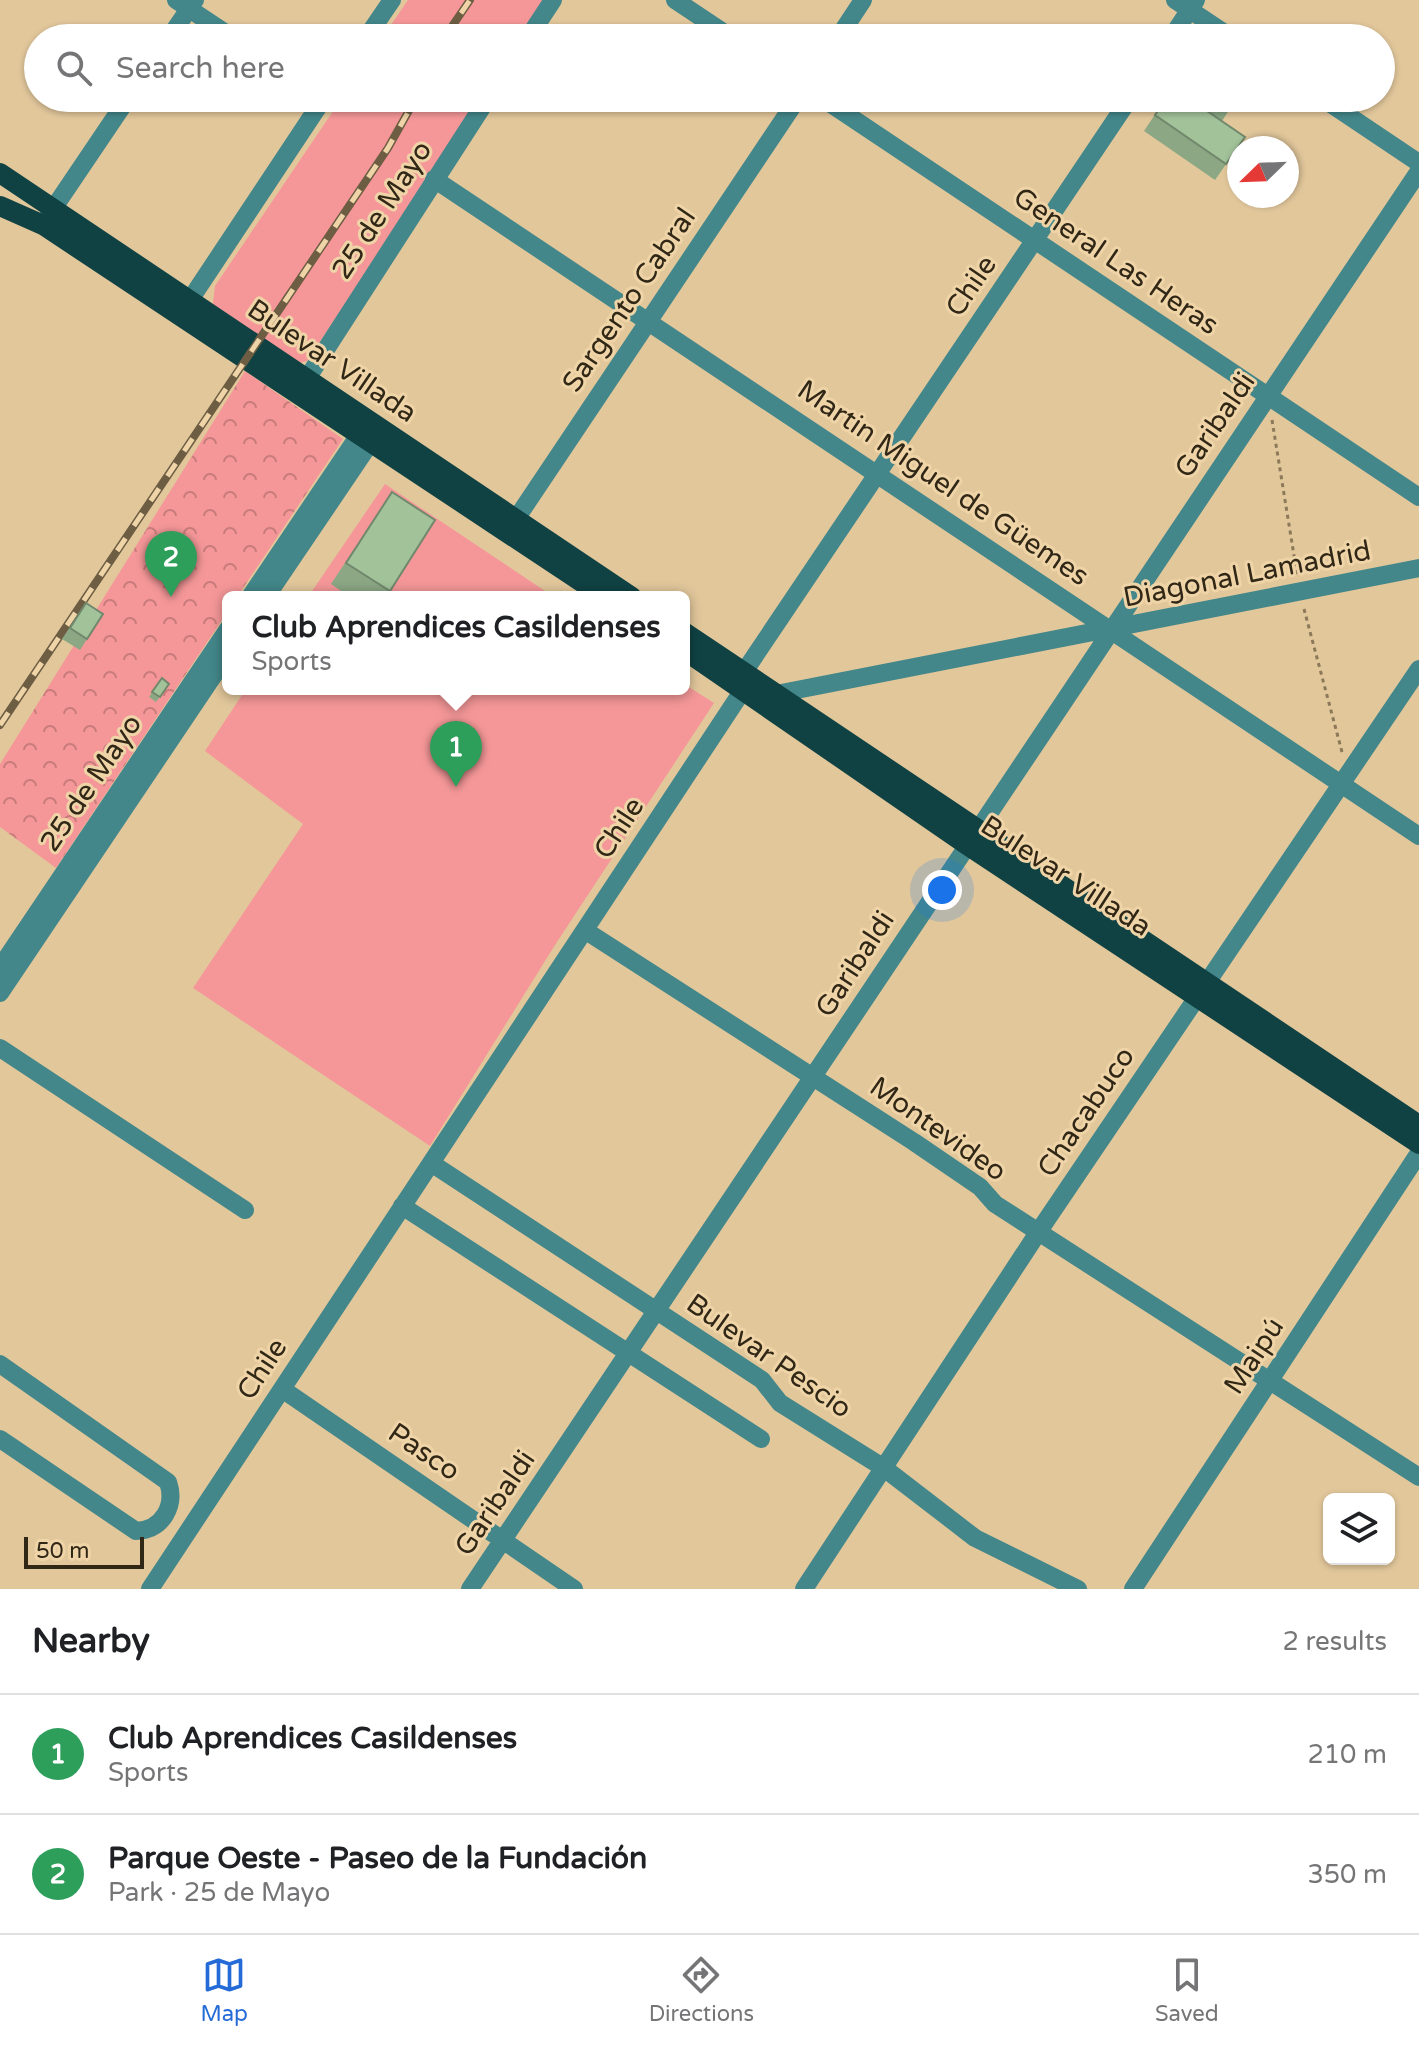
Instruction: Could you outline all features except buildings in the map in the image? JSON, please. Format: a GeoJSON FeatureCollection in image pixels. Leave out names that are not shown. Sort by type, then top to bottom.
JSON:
{"type":"FeatureCollection","features":[{"type":"Feature","properties":{"kind":"main road","name":"Bulevar Villada"},"geometry":{"type":"LineString","coordinates":[[6,177],[48,216],[512,526],[622,591]]}},
{"type":"Feature","properties":{"kind":"main road","name":"Bulevar Villada"},"geometry":{"type":"LineString","coordinates":[[0,206],[48,216]]}},
{"type":"Feature","properties":{"kind":"main road","name":"Bulevar Villada"},"geometry":{"type":"LineString","coordinates":[[512,526],[596,591]]}},
{"type":"Feature","properties":{"kind":"main road","name":"Bulevar Villada"},"geometry":{"type":"LineString","coordinates":[[690,637],[755,688],[972,837],[1202,989],[1419,1125]]}},
{"type":"Feature","properties":{"kind":"main road","name":"Bulevar Villada"},"geometry":{"type":"LineString","coordinates":[[690,653],[755,688]]}},
{"type":"Feature","properties":{"kind":"main road","name":"Bulevar Villada"},"geometry":{"type":"LineString","coordinates":[[1202,989],[1419,1144]]}},
{"type":"Feature","properties":{"kind":"street"},"geometry":{"type":"LineString","coordinates":[[376,24],[392,0]]}},
{"type":"Feature","properties":{"kind":"street"},"geometry":{"type":"LineString","coordinates":[[537,24],[553,0]]}},
{"type":"Feature","properties":{"kind":"street"},"geometry":{"type":"LineString","coordinates":[[675,0],[711,24]]}},
{"type":"Feature","properties":{"kind":"street"},"geometry":{"type":"LineString","coordinates":[[847,24],[863,0]]}},
{"type":"Feature","properties":{"kind":"street"},"geometry":{"type":"LineString","coordinates":[[176,24],[186,3],[214,24]]}},
{"type":"Feature","properties":{"kind":"street"},"geometry":{"type":"LineString","coordinates":[[1177,24],[1187,3],[1214,24]]}},
{"type":"Feature","properties":{"kind":"street"},"geometry":{"type":"LineString","coordinates":[[48,216],[119,112]]}},
{"type":"Feature","properties":{"kind":"street"},"geometry":{"type":"LineString","coordinates":[[185,307],[315,112]]}},
{"type":"Feature","properties":{"kind":"street","name":"25 de Mayo"},"geometry":{"type":"LineString","coordinates":[[302,386],[479,112]]}},
{"type":"Feature","properties":{"kind":"street","name":"Sargento Cabral"},"geometry":{"type":"LineString","coordinates":[[512,526],[789,112]]}},
{"type":"Feature","properties":{"kind":"street","name":"General Las Heras"},"geometry":{"type":"LineString","coordinates":[[843,112],[1419,497]]}},
{"type":"Feature","properties":{"kind":"street","name":"Chile"},"geometry":{"type":"LineString","coordinates":[[150,1589],[586,931],[755,688],[878,474],[1121,112]]}},
{"type":"Feature","properties":{"kind":"street"},"geometry":{"type":"LineString","coordinates":[[1343,112],[1419,163]]}},
{"type":"Feature","properties":{"kind":"street","name":"Garibaldi"},"geometry":{"type":"LineString","coordinates":[[470,1589],[1419,171]]}},
{"type":"Feature","properties":{"kind":"street"},"geometry":{"type":"LineString","coordinates":[[0,198],[6,177]]}},
{"type":"Feature","properties":{"kind":"street","name":"Martin Miguel de Güemes"},"geometry":{"type":"LineString","coordinates":[[434,179],[1419,836]]}},
{"type":"Feature","properties":{"kind":"street"},"geometry":{"type":"LineString","coordinates":[[254,591],[370,431]]}},
{"type":"Feature","properties":{"kind":"street"},"geometry":{"type":"LineString","coordinates":[[270,591],[370,431]]}},
{"type":"Feature","properties":{"kind":"street","name":"Diagonal Lamadrid"},"geometry":{"type":"LineString","coordinates":[[755,688],[1111,630],[1419,568]]}},
{"type":"Feature","properties":{"kind":"street","name":"25 de Mayo"},"geometry":{"type":"LineString","coordinates":[[0,968],[222,638]]}},
{"type":"Feature","properties":{"kind":"street","name":"25 de Mayo"},"geometry":{"type":"LineString","coordinates":[[0,993],[222,663]]}},
{"type":"Feature","properties":{"kind":"street","name":"Chacabuco"},"geometry":{"type":"LineString","coordinates":[[804,1589],[1039,1231],[1419,669]]}},
{"type":"Feature","properties":{"kind":"street","name":"Montevideo"},"geometry":{"type":"LineString","coordinates":[[586,931],[925,1149],[980,1187],[995,1204],[1419,1477]]}},
{"type":"Feature","properties":{"kind":"street"},"geometry":{"type":"LineString","coordinates":[[0,1048],[245,1210]]}},
{"type":"Feature","properties":{"kind":"street","name":"Maipú"},"geometry":{"type":"LineString","coordinates":[[1133,1589],[1419,1153]]}},
{"type":"Feature","properties":{"kind":"street","name":"Bulevar Pescio"},"geometry":{"type":"LineString","coordinates":[[431,1163],[762,1380],[780,1403],[884,1468],[975,1538],[1078,1589]]}},
{"type":"Feature","properties":{"kind":"street"},"geometry":{"type":"LineString","coordinates":[[402,1206],[761,1439]]}},
{"type":"Feature","properties":{"kind":"street"},"geometry":{"type":"LineString","coordinates":[[0,1364],[168,1482],[172,1495],[165,1516],[155,1527],[136,1531],[0,1439]]}},
{"type":"Feature","properties":{"kind":"street","name":"Pasco"},"geometry":{"type":"LineString","coordinates":[[282,1389],[574,1589]]}},
{"type":"Feature","properties":{"kind":"green space"},"geometry":{"type":"Polygon","coordinates":[[[408,0],[548,0],[532,24],[392,24],[408,0]]]}},
{"type":"Feature","properties":{"kind":"green space"},"geometry":{"type":"Polygon","coordinates":[[[333,112],[474,112],[307,361],[299,363],[216,309],[213,303],[215,286],[333,112]]]}},
{"type":"Feature","properties":{"kind":"green space"},"geometry":{"type":"Polygon","coordinates":[[[245,371],[343,439],[241,591],[222,591],[222,620],[56,868],[0,827],[0,764],[245,371]]]}},
{"type":"Feature","properties":{"kind":"green space"},"geometry":{"type":"Polygon","coordinates":[[[385,484],[545,591],[312,591],[385,484]]]}},
{"type":"Feature","properties":{"kind":"green space"},"geometry":{"type":"Polygon","coordinates":[[[690,688],[714,703],[555,945],[430,1146],[193,988],[303,824],[205,751],[242,695],[690,695],[690,688]]]}},
{"type":"Feature","properties":{"kind":"railway"},"geometry":{"type":"LineString","coordinates":[[454,24],[470,0]]}},
{"type":"Feature","properties":{"kind":"railway"},"geometry":{"type":"LineString","coordinates":[[0,725],[388,148],[408,112]]}},
{"type":"Feature","properties":{"kind":"place","name":"Parque Oeste - Paseo de la Fundación"},"geometry":{"type":"Point","coordinates":[171,597]}},
{"type":"Feature","properties":{"kind":"place","name":"Club Aprendices Casildenses"},"geometry":{"type":"Point","coordinates":[456,787]}}]}
